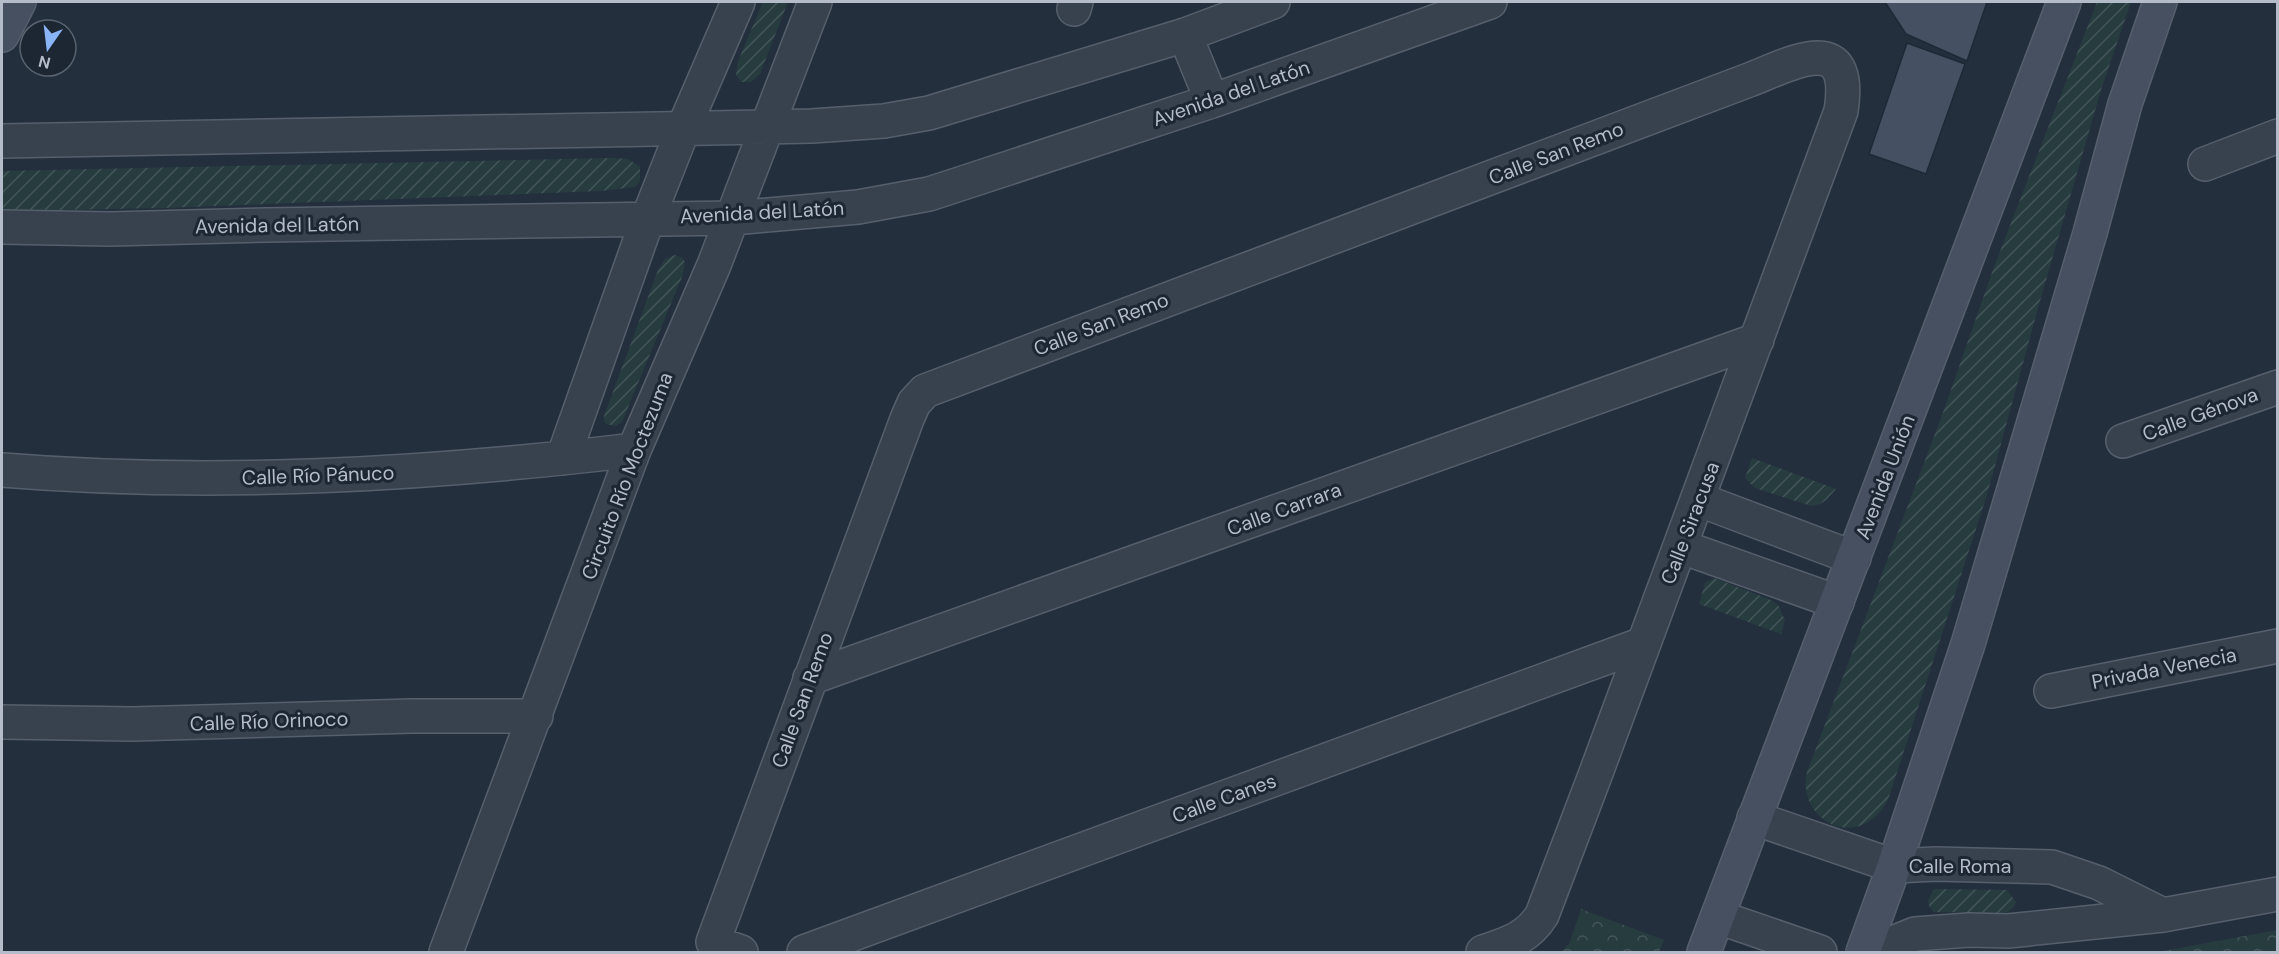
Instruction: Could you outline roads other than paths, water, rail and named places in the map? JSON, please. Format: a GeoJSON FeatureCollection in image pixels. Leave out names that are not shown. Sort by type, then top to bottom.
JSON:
{"type":"FeatureCollection","features":[{"type":"Feature","properties":{"kind":"street"},"geometry":{"type":"LineString","coordinates":[[2,35],[19,2]]}},
{"type":"Feature","properties":{"kind":"street"},"geometry":{"type":"LineString","coordinates":[[563,458],[648,218],[738,2]]}},
{"type":"Feature","properties":{"kind":"street","name":"Circuito Río Moctezuma"},"geometry":{"type":"LineString","coordinates":[[446,952],[634,450],[733,218],[815,2]]}},
{"type":"Feature","properties":{"kind":"street"},"geometry":{"type":"LineString","coordinates":[[2,141],[812,126],[856,123],[929,113],[1185,35],[1273,2]]}},
{"type":"Feature","properties":{"kind":"street","name":"Avenida del Latón"},"geometry":{"type":"LineString","coordinates":[[2,227],[110,229],[733,218],[858,207],[929,194],[1212,101],[1490,2]]}},
{"type":"Feature","properties":{"kind":"street","name":"Avenida Unión"},"geometry":{"type":"LineString","coordinates":[[1704,952],[2064,2]]}},
{"type":"Feature","properties":{"kind":"street"},"geometry":{"type":"LineString","coordinates":[[1863,952],[1968,644],[2090,233],[2125,104],[2160,2]]}},
{"type":"Feature","properties":{"kind":"street"},"geometry":{"type":"LineString","coordinates":[[1185,35],[1212,101]]}},
{"type":"Feature","properties":{"kind":"street","name":"Calle San Remo"},"geometry":{"type":"LineString","coordinates":[[727,947],[810,678],[907,419],[914,403],[925,392],[1808,58],[1821,57],[1831,61]]}},
{"type":"Feature","properties":{"kind":"street","name":"Calle Siracusa"},"geometry":{"type":"LineString","coordinates":[[1483,952],[1515,941],[1526,934],[1542,915],[1643,644],[1700,500],[1841,111],[1842,82],[1839,72],[1831,61]]}},
{"type":"Feature","properties":{"kind":"street"},"geometry":{"type":"LineString","coordinates":[[2205,164],[2277,136]]}},
{"type":"Feature","properties":{"kind":"street","name":"Calle Carrara"},"geometry":{"type":"LineString","coordinates":[[810,678],[1757,340]]}},
{"type":"Feature","properties":{"kind":"street","name":"Calle Génova"},"geometry":{"type":"LineString","coordinates":[[2123,441],[2277,387]]}},
{"type":"Feature","properties":{"kind":"street","name":"Calle Río Pánuco"},"geometry":{"type":"LineString","coordinates":[[2,470],[123,476],[244,478],[354,474],[563,458],[634,450]]}},
{"type":"Feature","properties":{"kind":"street"},"geometry":{"type":"LineString","coordinates":[[1700,500],[1854,558]]}},
{"type":"Feature","properties":{"kind":"street"},"geometry":{"type":"LineString","coordinates":[[1682,547],[1837,602]]}},
{"type":"Feature","properties":{"kind":"street","name":"Calle Canes"},"geometry":{"type":"LineString","coordinates":[[804,952],[1643,644]]}},
{"type":"Feature","properties":{"kind":"street","name":"Privada Venecia"},"geometry":{"type":"LineString","coordinates":[[2050,691],[2277,646]]}},
{"type":"Feature","properties":{"kind":"street","name":"Calle Río Orinoco"},"geometry":{"type":"LineString","coordinates":[[2,722],[132,724],[412,716],[536,716]]}},
{"type":"Feature","properties":{"kind":"street","name":"Calle Roma"},"geometry":{"type":"LineString","coordinates":[[1754,818],[1894,866],[1936,864],[2052,867],[2099,883],[2163,915]]}},
{"type":"Feature","properties":{"kind":"street"},"geometry":{"type":"LineString","coordinates":[[1877,952],[1915,934],[1969,930],[2008,931],[2163,915],[2277,894]]}},
{"type":"Feature","properties":{"kind":"street"},"geometry":{"type":"LineString","coordinates":[[1718,917],[1820,952]]}}]}
